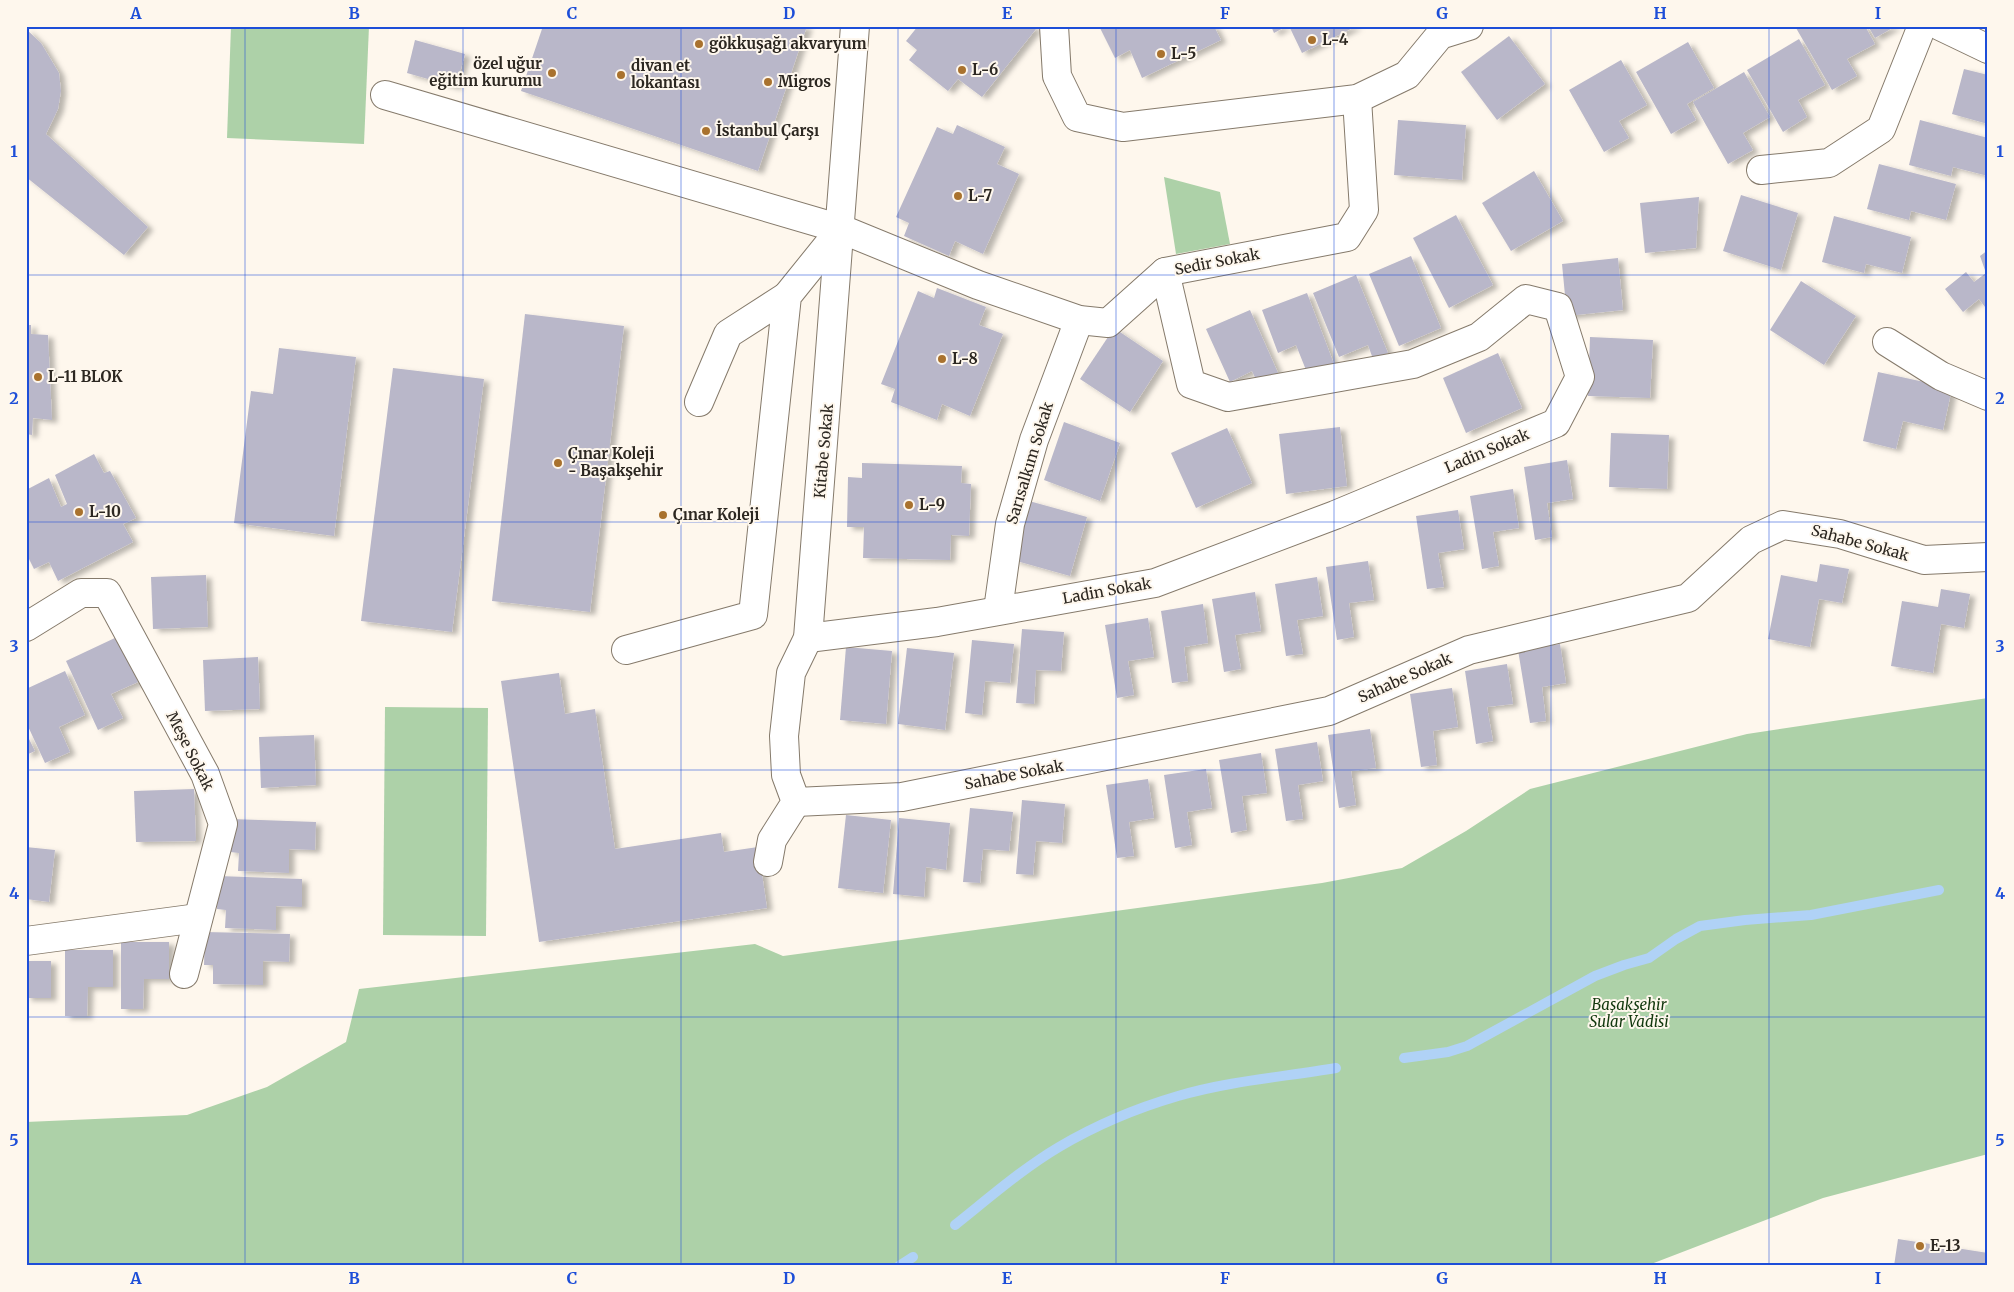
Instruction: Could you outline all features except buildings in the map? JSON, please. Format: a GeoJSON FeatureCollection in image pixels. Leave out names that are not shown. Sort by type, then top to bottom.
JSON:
{"type":"FeatureCollection","features":[{"type":"Feature","properties":{"kind":"lane","name":"Kitabe Sokak"},"geometry":{"type":"LineString","coordinates":[[796,802],[786,775],[784,736],[791,674],[808,638],[841,229],[855,26]]}},
{"type":"Feature","properties":{"kind":"lane"},"geometry":{"type":"LineString","coordinates":[[1054,26],[1057,76],[1077,117],[1123,127],[1357,98],[1407,75],[1440,35],[1469,26]]}},
{"type":"Feature","properties":{"kind":"lane"},"geometry":{"type":"LineString","coordinates":[[1761,170],[1829,162],[1881,129],[1922,26]]}},
{"type":"Feature","properties":{"kind":"lane"},"geometry":{"type":"LineString","coordinates":[[1940,26],[1988,50]]}},
{"type":"Feature","properties":{"kind":"lane","name":"Sedir Sokak"},"geometry":{"type":"LineString","coordinates":[[385,96],[841,229],[978,285],[1079,320],[1108,323],[1165,272],[1347,237],[1364,210],[1357,98]]}},
{"type":"Feature","properties":{"kind":"lane"},"geometry":{"type":"LineString","coordinates":[[699,402],[728,334],[787,296],[841,229]]}},
{"type":"Feature","properties":{"kind":"lane","name":"Ladin Sokak"},"geometry":{"type":"LineString","coordinates":[[808,638],[937,622],[1155,583],[1335,514],[1556,422],[1580,377],[1558,307],[1526,299],[1479,337],[1413,364],[1228,398],[1191,384],[1165,272]]}},
{"type":"Feature","properties":{"kind":"lane"},"geometry":{"type":"LineString","coordinates":[[626,650],[753,615],[787,296]]}},
{"type":"Feature","properties":{"kind":"lane","name":"Sarısalkım Sokak"},"geometry":{"type":"LineString","coordinates":[[998,610],[1013,514],[1034,440],[1079,320]]}},
{"type":"Feature","properties":{"kind":"lane"},"geometry":{"type":"LineString","coordinates":[[1887,342],[1941,376],[1988,396]]}},
{"type":"Feature","properties":{"kind":"lane","name":"Sahabe Sokak"},"geometry":{"type":"LineString","coordinates":[[796,802],[902,797],[1329,711],[1468,650],[1688,598],[1751,540],[1783,525],[1840,534],[1924,560],[1988,557]]}},
{"type":"Feature","properties":{"kind":"lane","name":"Meşe Sokak"},"geometry":{"type":"LineString","coordinates":[[26,627],[81,593],[107,593],[205,774],[223,824],[184,974]]}},
{"type":"Feature","properties":{"kind":"lane"},"geometry":{"type":"LineString","coordinates":[[768,862],[772,840],[796,802]]}},
{"type":"Feature","properties":{"kind":"lane"},"geometry":{"type":"LineString","coordinates":[[26,941],[198,918]]}},
{"type":"Feature","properties":{"kind":"green space"},"geometry":{"type":"Polygon","coordinates":[[[231,26],[369,26],[364,144],[227,138],[231,26]]]}},
{"type":"Feature","properties":{"kind":"green space"},"geometry":{"type":"Polygon","coordinates":[[[1164,177],[1220,192],[1230,244],[1176,254],[1164,177]]]}},
{"type":"Feature","properties":{"kind":"green space","name":"Başakşehir Sular Vadisi"},"geometry":{"type":"Polygon","coordinates":[[[1988,698],[1988,1154],[1823,1198],[1646,1266],[26,1266],[26,1122],[187,1115],[267,1087],[346,1042],[359,989],[755,944],[783,956],[1322,883],[1402,868],[1466,831],[1530,789],[1747,734],[1988,698]]]}},
{"type":"Feature","properties":{"kind":"green space"},"geometry":{"type":"Polygon","coordinates":[[[385,707],[488,708],[486,936],[383,935],[385,707]]]}},
{"type":"Feature","properties":{"kind":"waterway"},"geometry":{"type":"LineString","coordinates":[[1404,1058],[1448,1052],[1467,1046],[1595,976],[1649,958],[1676,939],[1700,926],[1745,920],[1811,915],[1939,890]]}},
{"type":"Feature","properties":{"kind":"waterway"},"geometry":{"type":"LineString","coordinates":[[955,1225],[1006,1184],[1045,1156],[1087,1131],[1117,1118],[1197,1091],[1236,1083],[1336,1068]]}},
{"type":"Feature","properties":{"kind":"waterway"},"geometry":{"type":"LineString","coordinates":[[899,1266],[913,1257]]}},
{"type":"Feature","properties":{"kind":"place","name":"L-4"},"geometry":{"type":"Point","coordinates":[1312,40]}},
{"type":"Feature","properties":{"kind":"place","name":"gökkuşağı akvaryum"},"geometry":{"type":"Point","coordinates":[699,44]}},
{"type":"Feature","properties":{"kind":"place","name":"L-5"},"geometry":{"type":"Point","coordinates":[1161,54]}},
{"type":"Feature","properties":{"kind":"place","name":"L-6"},"geometry":{"type":"Point","coordinates":[962,70]}},
{"type":"Feature","properties":{"kind":"place","name":"özel uğur eğitim kurumu"},"geometry":{"type":"Point","coordinates":[552,73]}},
{"type":"Feature","properties":{"kind":"place","name":"divan et lokantası"},"geometry":{"type":"Point","coordinates":[621,75]}},
{"type":"Feature","properties":{"kind":"place","name":"Migros"},"geometry":{"type":"Point","coordinates":[768,82]}},
{"type":"Feature","properties":{"kind":"place","name":"İstanbul Çarşı"},"geometry":{"type":"Point","coordinates":[706,131]}},
{"type":"Feature","properties":{"kind":"place","name":"L-7"},"geometry":{"type":"Point","coordinates":[958,196]}},
{"type":"Feature","properties":{"kind":"place","name":"L-8"},"geometry":{"type":"Point","coordinates":[942,359]}},
{"type":"Feature","properties":{"kind":"place","name":"L-11 BLOK"},"geometry":{"type":"Point","coordinates":[38,377]}},
{"type":"Feature","properties":{"kind":"place","name":"Çınar Koleji - Başakşehir"},"geometry":{"type":"Point","coordinates":[558,463]}},
{"type":"Feature","properties":{"kind":"place","name":"L-9"},"geometry":{"type":"Point","coordinates":[909,505]}},
{"type":"Feature","properties":{"kind":"place","name":"L-10"},"geometry":{"type":"Point","coordinates":[79,512]}},
{"type":"Feature","properties":{"kind":"place","name":"Çınar Koleji"},"geometry":{"type":"Point","coordinates":[663,515]}},
{"type":"Feature","properties":{"kind":"place","name":"E-13"},"geometry":{"type":"Point","coordinates":[1920,1246]}}]}
